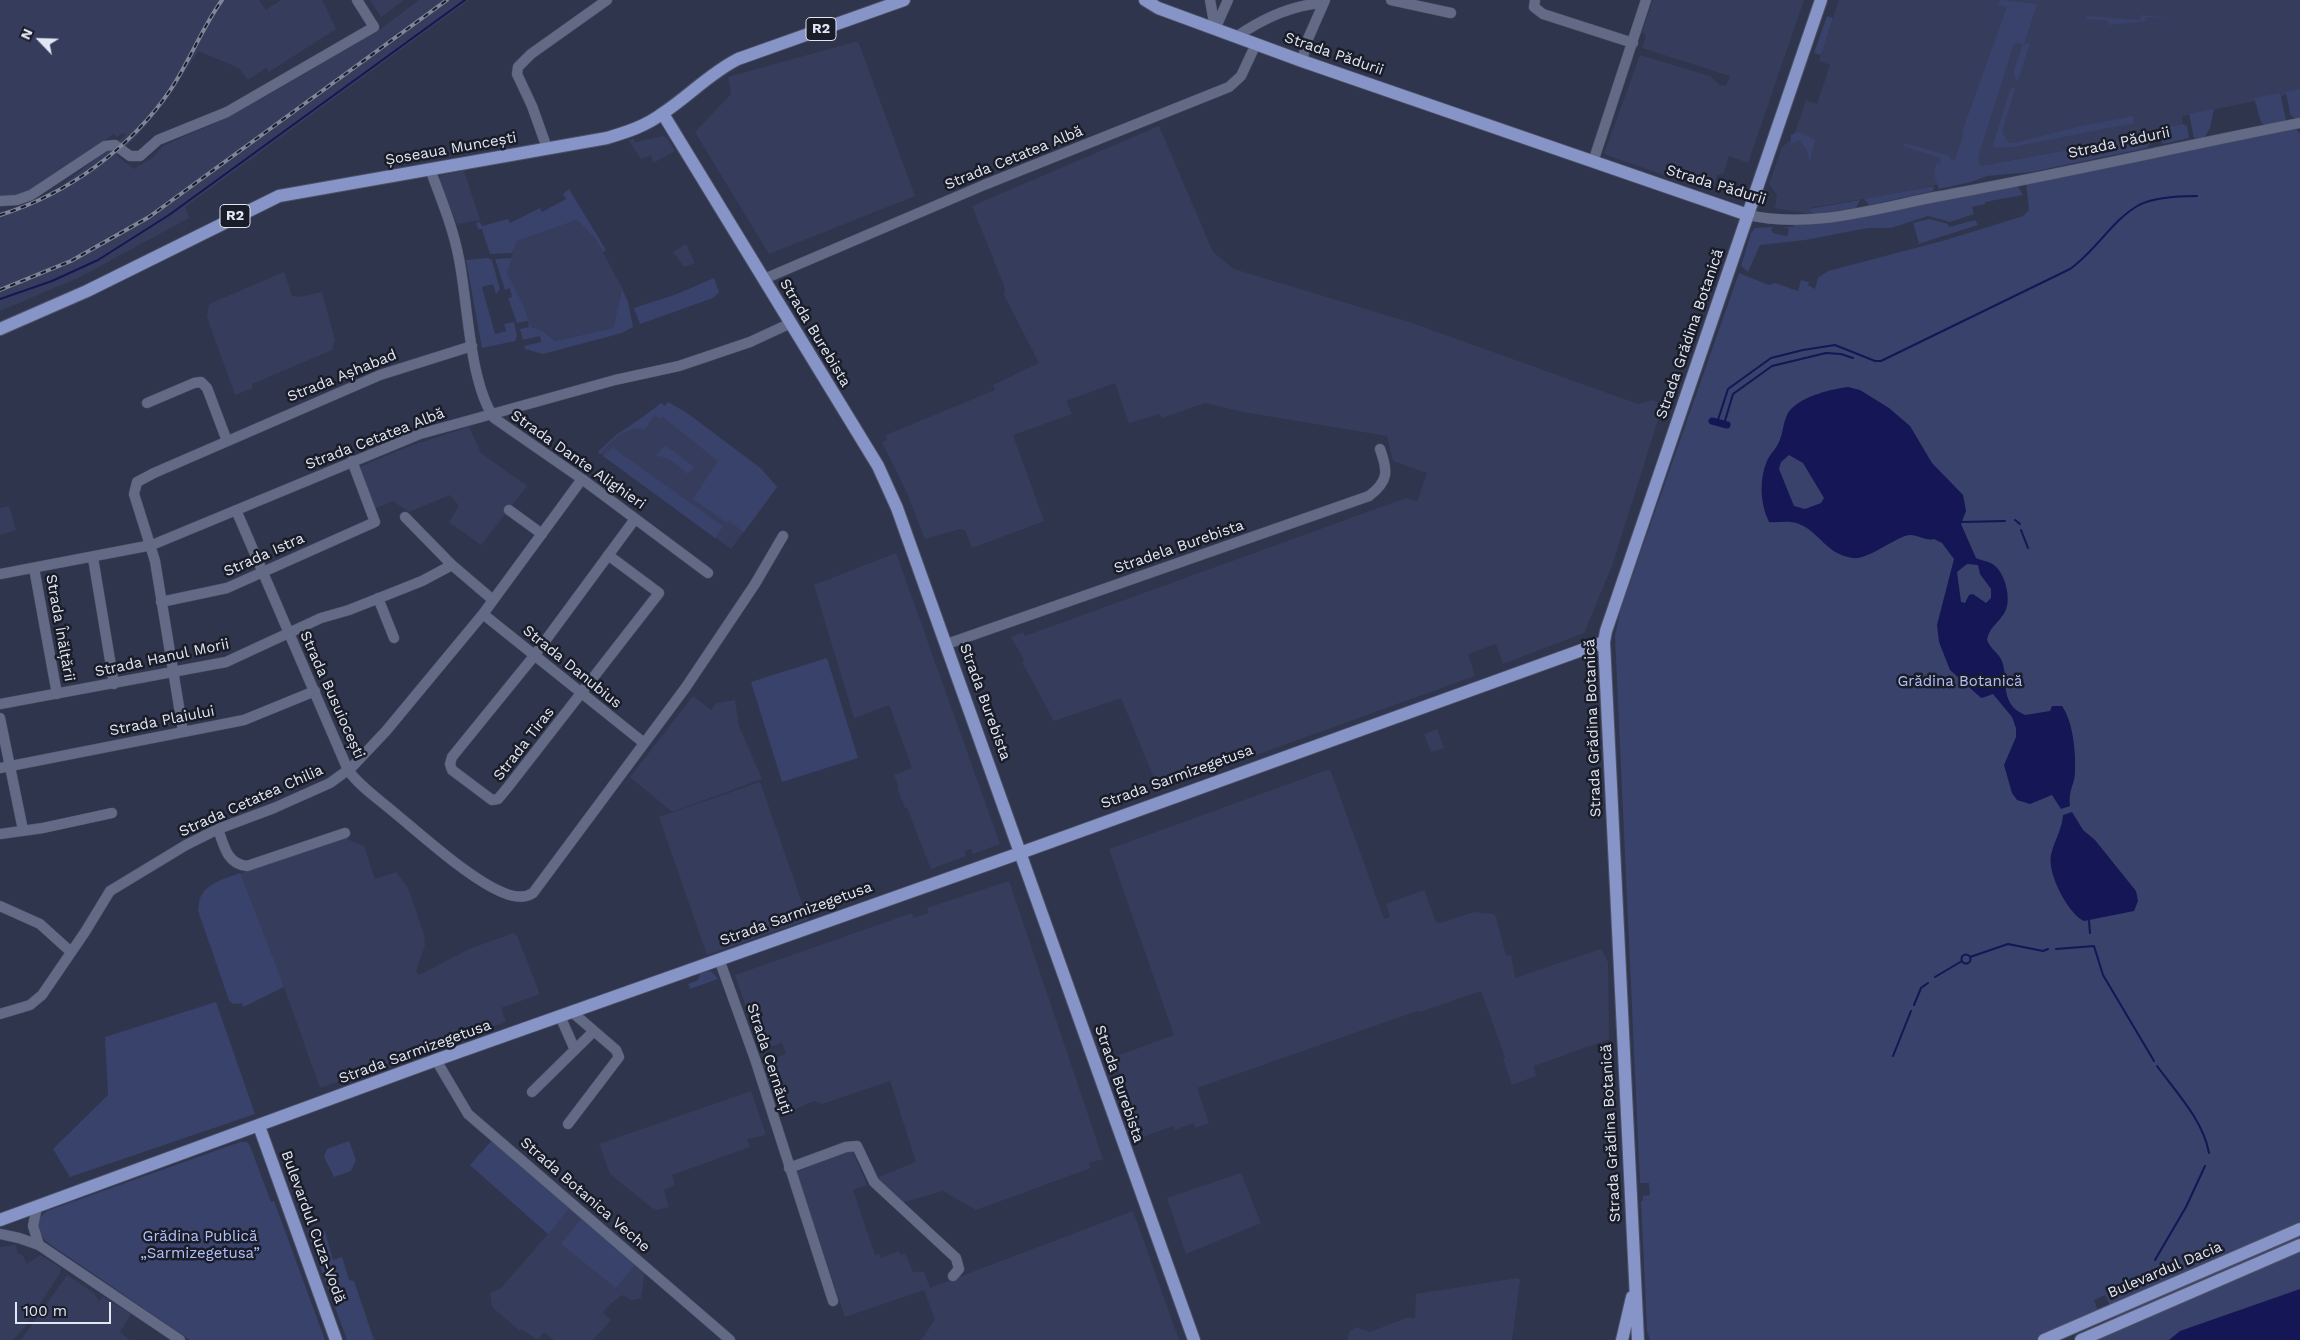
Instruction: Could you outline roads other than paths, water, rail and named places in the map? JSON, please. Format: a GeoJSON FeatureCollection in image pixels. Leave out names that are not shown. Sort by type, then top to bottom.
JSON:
{"type":"FeatureCollection","features":[{"type":"Feature","properties":{"kind":"main road","name":"Șoseaua Muncești"},"geometry":{"type":"LineString","coordinates":[[0,329],[87,291],[265,202],[296,193],[547,148],[630,131],[663,114],[720,69],[738,58],[904,0]]}},
{"type":"Feature","properties":{"kind":"main road","name":"Strada Pădurii"},"geometry":{"type":"LineString","coordinates":[[1146,0],[1158,8],[1302,61],[1748,214]]}},
{"type":"Feature","properties":{"kind":"main road","name":"Strada Grădina Botanică"},"geometry":{"type":"LineString","coordinates":[[1638,1340],[1604,642],[1612,608],[1821,0]]}},
{"type":"Feature","properties":{"kind":"main road","name":"Strada Burebista"},"geometry":{"type":"LineString","coordinates":[[663,114],[878,466],[897,508],[1194,1340]]}},
{"type":"Feature","properties":{"kind":"main road","name":"Strada Sarmizegetusa"},"geometry":{"type":"LineString","coordinates":[[0,1220],[436,1060],[1020,853],[1604,642]]}},
{"type":"Feature","properties":{"kind":"main road","name":"Bulevardul Cuza-Vodă"},"geometry":{"type":"LineString","coordinates":[[259,1126],[336,1340]]}},
{"type":"Feature","properties":{"kind":"main road","name":"Bulevardul Dacia"},"geometry":{"type":"LineString","coordinates":[[2044,1340],[2300,1229]]}},
{"type":"Feature","properties":{"kind":"main road","name":"Bulevardul Dacia"},"geometry":{"type":"LineString","coordinates":[[2082,1340],[2300,1245]]}},
{"type":"Feature","properties":{"kind":"main road"},"geometry":{"type":"LineString","coordinates":[[1622,1340],[1636,1283]]}},
{"type":"Feature","properties":{"kind":"street"},"geometry":{"type":"LineString","coordinates":[[0,201],[17,200],[30,195],[105,146],[115,145],[130,156],[140,156],[164,137],[218,116],[242,104],[374,26],[357,0]]}},
{"type":"Feature","properties":{"kind":"street"},"geometry":{"type":"LineString","coordinates":[[547,148],[532,106],[517,74],[518,67],[531,54],[607,0]]}},
{"type":"Feature","properties":{"kind":"street"},"geometry":{"type":"LineString","coordinates":[[1210,0],[1215,30]]}},
{"type":"Feature","properties":{"kind":"street"},"geometry":{"type":"LineString","coordinates":[[1215,30],[1228,0]]}},
{"type":"Feature","properties":{"kind":"street"},"geometry":{"type":"LineString","coordinates":[[1392,0],[1432,4],[1450,13]]}},
{"type":"Feature","properties":{"kind":"street"},"geometry":{"type":"LineString","coordinates":[[1535,0],[1534,7],[1538,11],[1633,43]]}},
{"type":"Feature","properties":{"kind":"street"},"geometry":{"type":"LineString","coordinates":[[1593,162],[1646,0]]}},
{"type":"Feature","properties":{"kind":"street"},"geometry":{"type":"LineString","coordinates":[[1236,37],[1253,25],[1295,7],[1324,2]]}},
{"type":"Feature","properties":{"kind":"street"},"geometry":{"type":"LineString","coordinates":[[1302,61],[1307,41],[1324,2]]}},
{"type":"Feature","properties":{"kind":"street","name":"Strada Cetatea Albă"},"geometry":{"type":"LineString","coordinates":[[764,279],[984,186],[1229,87],[1241,76],[1256,44]]}},
{"type":"Feature","properties":{"kind":"street","name":"Strada Pădurii"},"geometry":{"type":"LineString","coordinates":[[1748,214],[1776,218],[1821,219],[1994,186],[2300,123]]}},
{"type":"Feature","properties":{"kind":"street","name":"Strada Dante Alighieri"},"geometry":{"type":"LineString","coordinates":[[430,169],[454,232],[472,346],[491,414],[505,428],[582,479],[708,573]]}},
{"type":"Feature","properties":{"kind":"street","name":"Strada Cetatea Albă"},"geometry":{"type":"LineString","coordinates":[[0,574],[93,558],[152,545],[420,434],[615,380],[679,366],[750,342],[791,323]]}},
{"type":"Feature","properties":{"kind":"street","name":"Strada Așhabad"},"geometry":{"type":"LineString","coordinates":[[152,545],[135,500],[134,488],[137,482],[154,472],[380,375],[472,346]]}},
{"type":"Feature","properties":{"kind":"street"},"geometry":{"type":"LineString","coordinates":[[147,403],[194,383],[201,382],[207,388],[227,440]]}},
{"type":"Feature","properties":{"kind":"street","name":"Stradela Burebista"},"geometry":{"type":"LineString","coordinates":[[947,644],[1369,496],[1385,477],[1387,470],[1380,449]]}},
{"type":"Feature","properties":{"kind":"street","name":"Strada Istra"},"geometry":{"type":"LineString","coordinates":[[162,602],[221,590],[375,522],[352,461]]}},
{"type":"Feature","properties":{"kind":"street","name":"Strada Cetatea Chilia"},"geometry":{"type":"LineString","coordinates":[[0,1014],[22,1008],[38,999],[110,891],[186,845],[218,829],[317,789],[348,770],[386,731],[483,614],[582,479]]}},
{"type":"Feature","properties":{"kind":"street","name":"Strada Busuiocești"},"geometry":{"type":"LineString","coordinates":[[236,510],[348,770],[377,798],[473,874],[506,894],[527,897],[533,893],[644,743]]}},
{"type":"Feature","properties":{"kind":"street"},"geometry":{"type":"LineString","coordinates":[[509,510],[542,534]]}},
{"type":"Feature","properties":{"kind":"street"},"geometry":{"type":"LineString","coordinates":[[405,517],[452,565],[493,600]]}},
{"type":"Feature","properties":{"kind":"street","name":"Strada Tiras"},"geometry":{"type":"LineString","coordinates":[[608,555],[658,594],[581,695],[496,800],[489,798],[455,773],[450,767],[452,757],[534,656],[608,555],[635,519]]}},
{"type":"Feature","properties":{"kind":"street"},"geometry":{"type":"LineString","coordinates":[[644,743],[686,687],[734,616],[767,566],[783,536]]}},
{"type":"Feature","properties":{"kind":"street"},"geometry":{"type":"LineString","coordinates":[[152,545],[183,731]]}},
{"type":"Feature","properties":{"kind":"street"},"geometry":{"type":"LineString","coordinates":[[93,558],[114,684]]}},
{"type":"Feature","properties":{"kind":"street","name":"Strada Hanul Morii"},"geometry":{"type":"LineString","coordinates":[[0,704],[235,660],[321,618],[422,581],[452,565]]}},
{"type":"Feature","properties":{"kind":"street","name":"Strada Înălțării"},"geometry":{"type":"LineString","coordinates":[[34,568],[57,694]]}},
{"type":"Feature","properties":{"kind":"street"},"geometry":{"type":"LineString","coordinates":[[378,598],[394,638]]}},
{"type":"Feature","properties":{"kind":"street","name":"Strada Danubius"},"geometry":{"type":"LineString","coordinates":[[483,614],[581,695],[644,743]]}},
{"type":"Feature","properties":{"kind":"street","name":"Strada Plaiului"},"geometry":{"type":"LineString","coordinates":[[5,767],[260,716],[315,691]]}},
{"type":"Feature","properties":{"kind":"street"},"geometry":{"type":"LineString","coordinates":[[0,718],[5,767],[22,830]]}},
{"type":"Feature","properties":{"kind":"street"},"geometry":{"type":"LineString","coordinates":[[0,834],[112,813]]}},
{"type":"Feature","properties":{"kind":"street"},"geometry":{"type":"LineString","coordinates":[[218,829],[230,858],[235,863],[247,866],[345,832]]}},
{"type":"Feature","properties":{"kind":"street"},"geometry":{"type":"LineString","coordinates":[[0,906],[40,924],[71,952]]}},
{"type":"Feature","properties":{"kind":"street","name":"Strada Cernăuți"},"geometry":{"type":"LineString","coordinates":[[719,959],[755,1059],[833,1301]]}},
{"type":"Feature","properties":{"kind":"street"},"geometry":{"type":"LineString","coordinates":[[566,1014],[594,1031],[616,1050],[619,1057],[568,1124]]}},
{"type":"Feature","properties":{"kind":"street"},"geometry":{"type":"LineString","coordinates":[[566,1014],[575,1050]]}},
{"type":"Feature","properties":{"kind":"street"},"geometry":{"type":"LineString","coordinates":[[532,1092],[594,1031]]}},
{"type":"Feature","properties":{"kind":"street","name":"Strada Botanica Veche"},"geometry":{"type":"LineString","coordinates":[[436,1060],[468,1114],[730,1340]]}},
{"type":"Feature","properties":{"kind":"street"},"geometry":{"type":"LineString","coordinates":[[789,1168],[846,1147],[857,1146],[874,1182],[956,1258],[959,1269],[953,1276]]}},
{"type":"Feature","properties":{"kind":"street"},"geometry":{"type":"LineString","coordinates":[[37,1207],[33,1226],[40,1245]]}},
{"type":"Feature","properties":{"kind":"street"},"geometry":{"type":"LineString","coordinates":[[0,1234],[40,1245],[180,1340]]}},
{"type":"Feature","properties":{"kind":"waterway"},"geometry":{"type":"LineString","coordinates":[[0,299],[52,281],[98,260],[169,215],[465,0]]}},
{"type":"Feature","properties":{"kind":"waterway"},"geometry":{"type":"LineString","coordinates":[[1717,423],[1728,389],[1771,358],[1835,345],[1875,361],[1881,361],[2070,269],[2088,254],[2120,219],[2139,205],[2160,199],[2197,196]]}},
{"type":"Feature","properties":{"kind":"waterway"},"geometry":{"type":"LineString","coordinates":[[1724,424],[1733,394],[1772,366],[1826,353],[1841,354],[1853,358]]}},
{"type":"Feature","properties":{"kind":"waterway"},"geometry":{"type":"LineString","coordinates":[[1712,421],[1727,425]]}},
{"type":"Feature","properties":{"kind":"waterway"},"geometry":{"type":"LineString","coordinates":[[2015,520],[2020,524]]}},
{"type":"Feature","properties":{"kind":"waterway"},"geometry":{"type":"LineString","coordinates":[[1961,522],[2005,521]]}},
{"type":"Feature","properties":{"kind":"waterway"},"geometry":{"type":"LineString","coordinates":[[2021,530],[2028,548]]}},
{"type":"Feature","properties":{"kind":"waterway"},"geometry":{"type":"LineString","coordinates":[[2089,921],[2090,933]]}},
{"type":"Feature","properties":{"kind":"waterway"},"geometry":{"type":"LineString","coordinates":[[1970,957],[2008,944],[2043,951],[2048,949]]}},
{"type":"Feature","properties":{"kind":"waterway"},"geometry":{"type":"LineString","coordinates":[[2056,949],[2094,946],[2103,975],[2154,1061]]}},
{"type":"Feature","properties":{"kind":"waterway"},"geometry":{"type":"LineString","coordinates":[[1966,955],[1970,959],[1966,963],[1962,959],[1966,955]]}},
{"type":"Feature","properties":{"kind":"waterway"},"geometry":{"type":"LineString","coordinates":[[1935,977],[1962,961]]}},
{"type":"Feature","properties":{"kind":"waterway"},"geometry":{"type":"LineString","coordinates":[[1914,1005],[1921,988],[1928,983]]}},
{"type":"Feature","properties":{"kind":"waterway"},"geometry":{"type":"LineString","coordinates":[[1893,1056],[1911,1011]]}},
{"type":"Feature","properties":{"kind":"waterway"},"geometry":{"type":"LineString","coordinates":[[2157,1066],[2195,1118],[2206,1141],[2209,1153]]}},
{"type":"Feature","properties":{"kind":"waterway"},"geometry":{"type":"LineString","coordinates":[[2155,1260],[2186,1207],[2205,1166]]}},
{"type":"Feature","properties":{"kind":"railway"},"geometry":{"type":"LineString","coordinates":[[0,215],[50,195],[73,181],[96,166],[137,131],[171,89],[222,0]]}},
{"type":"Feature","properties":{"kind":"railway"},"geometry":{"type":"LineString","coordinates":[[0,290],[71,261],[149,217],[447,0]]}},
{"type":"Feature","properties":{"kind":"park label","name":"Grădina Botanică"},"geometry":{"type":"Point","coordinates":[1960,682]}},
{"type":"Feature","properties":{"kind":"park label","name":"Grădina Publică „Sarmizegetusa”"},"geometry":{"type":"Point","coordinates":[200,1246]}}]}
